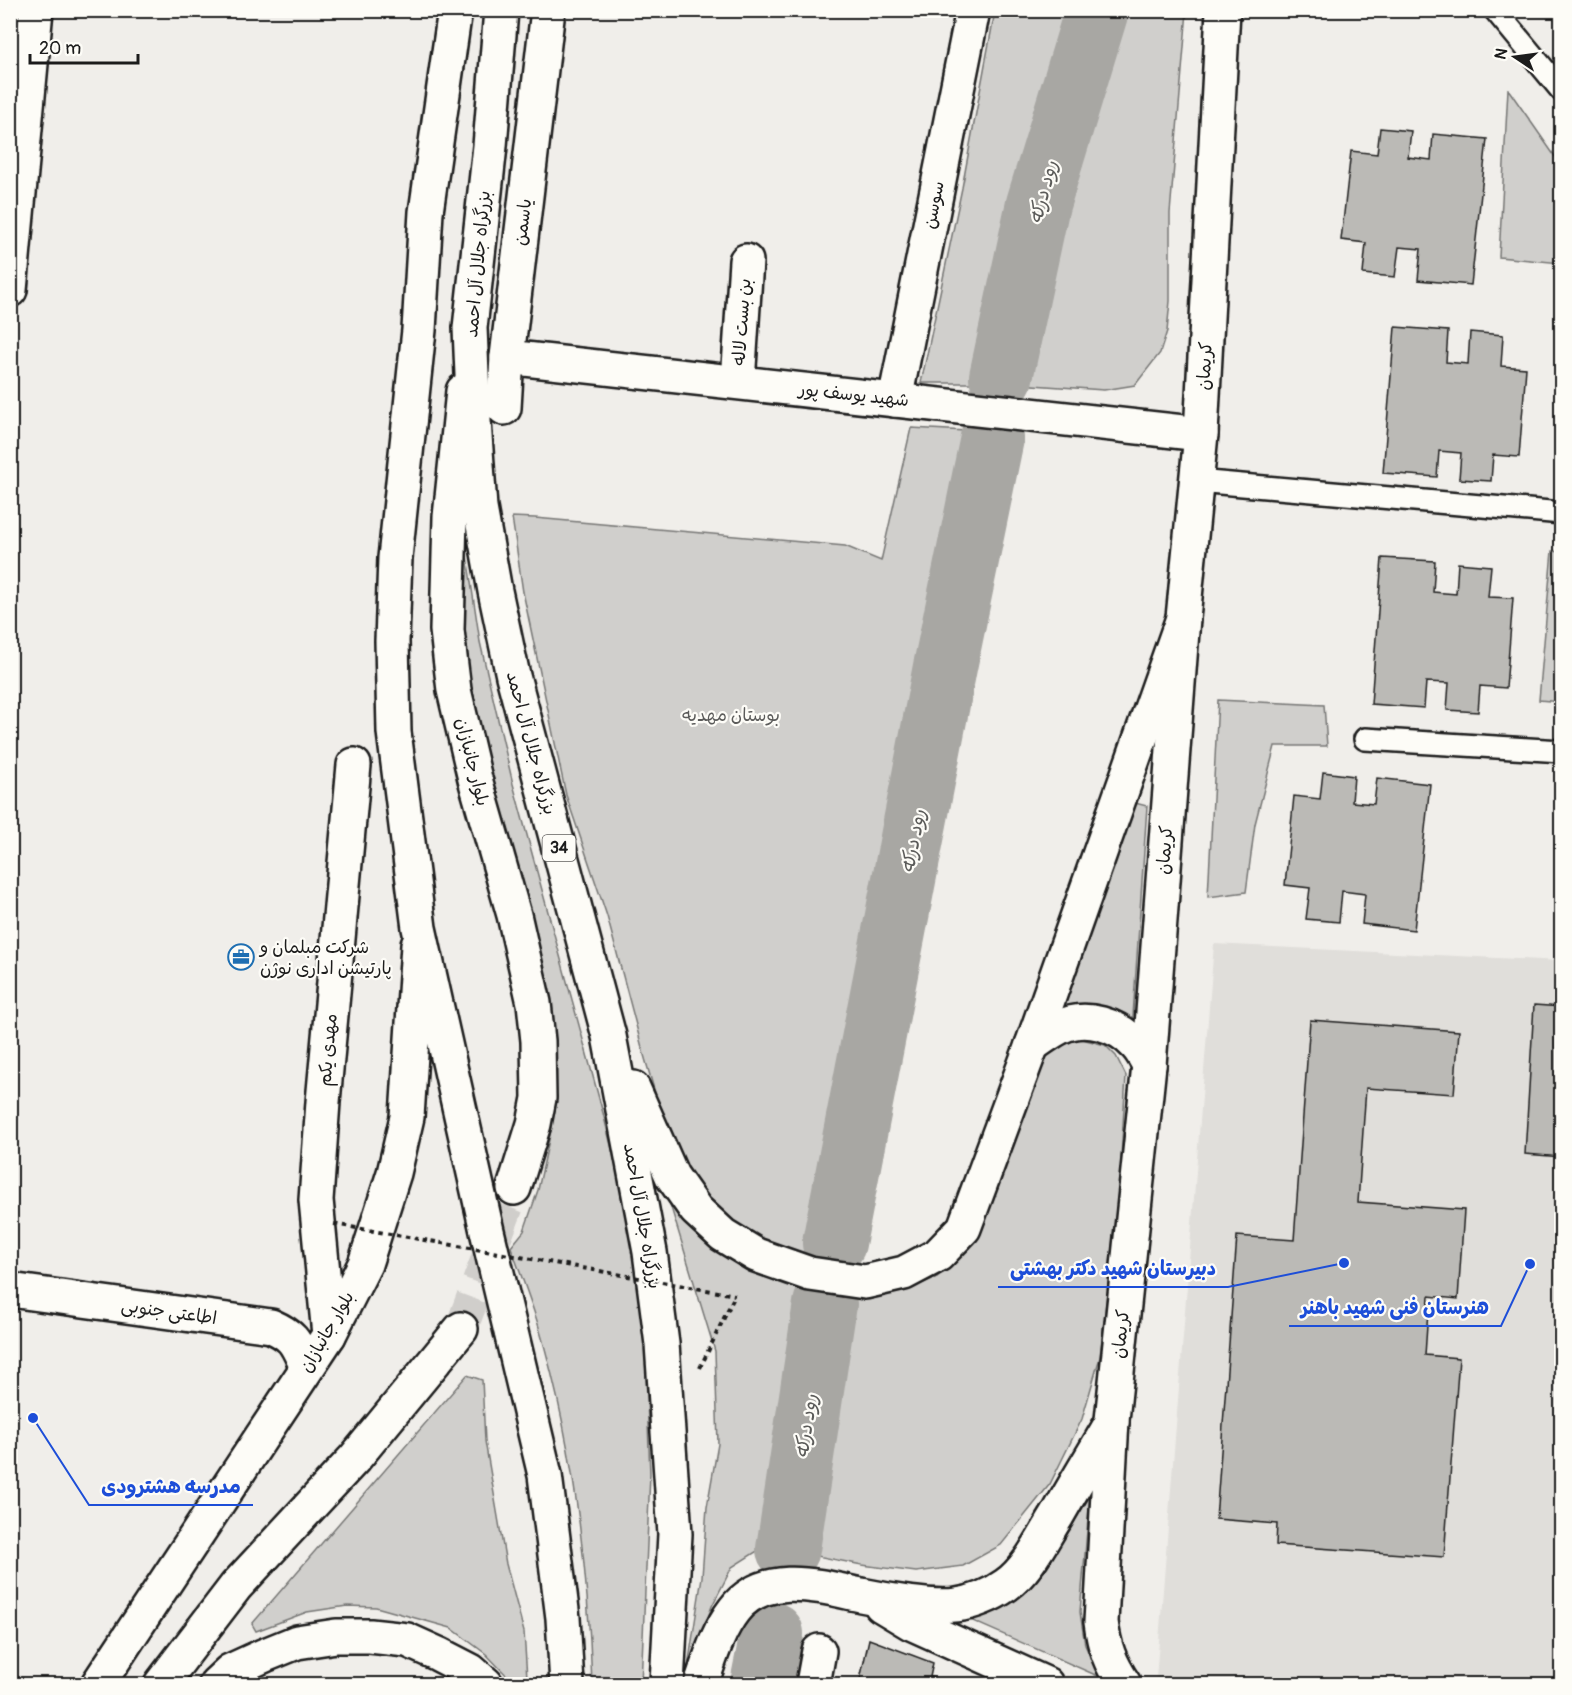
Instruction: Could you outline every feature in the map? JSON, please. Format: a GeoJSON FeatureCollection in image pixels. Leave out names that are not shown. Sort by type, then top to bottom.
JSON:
{"type":"FeatureCollection","features":[{"type":"Feature","properties":{"kind":"main road"},"geometry":{"type":"LineString","coordinates":[[10,290],[36,10]]}},
{"type":"Feature","properties":{"kind":"main road"},"geometry":{"type":"LineString","coordinates":[[433,10],[426,212],[419,330],[395,558],[392,641],[394,732],[419,928],[486,1231],[545,1475],[563,1618],[567,1684]]}},
{"type":"Feature","properties":{"kind":"main road"},"geometry":{"type":"LineString","coordinates":[[426,212],[455,10]]}},
{"type":"Feature","properties":{"kind":"main road","name":"بزرگراه جلال آل احمد"},"geometry":{"type":"LineString","coordinates":[[501,10],[490,146],[470,328],[480,508],[513,676],[609,1036],[650,1252],[662,1344],[675,1534],[667,1684]]}},
{"type":"Feature","properties":{"kind":"main road","name":"یاسمن"},"geometry":{"type":"LineString","coordinates":[[506,369],[548,10]]}},
{"type":"Feature","properties":{"kind":"main road","name":"سوسن"},"geometry":{"type":"LineString","coordinates":[[895,400],[973,10]]}},
{"type":"Feature","properties":{"kind":"main road","name":"کریمان"},"geometry":{"type":"LineString","coordinates":[[1124,1684],[1112,1666],[1103,1642],[1101,1622],[1112,1422],[1149,1065],[1183,618],[1201,434],[1223,10]]}},
{"type":"Feature","properties":{"kind":"main road","name":"بن بست لاله"},"geometry":{"type":"LineString","coordinates":[[738,382],[746,261]]}},
{"type":"Feature","properties":{"kind":"main road","name":"بلوار جانبازان"},"geometry":{"type":"LineString","coordinates":[[470,328],[450,517],[447,630],[454,690],[475,778],[514,915],[534,1003],[538,1041],[539,1098],[534,1124],[514,1188]]}},
{"type":"Feature","properties":{"kind":"main road","name":"شهید یوسف پور"},"geometry":{"type":"LineString","coordinates":[[506,369],[738,382],[1201,434]]}},
{"type":"Feature","properties":{"kind":"main road"},"geometry":{"type":"LineString","coordinates":[[609,1036],[672,1176],[696,1210],[723,1235],[756,1255],[810,1274],[865,1282],[904,1273],[938,1255],[964,1228],[1032,1045],[1183,618]]}},
{"type":"Feature","properties":{"kind":"main road","name":"مهدی یکم"},"geometry":{"type":"LineString","coordinates":[[329,1335],[316,1200],[354,765]]}},
{"type":"Feature","properties":{"kind":"main road","name":"بلوار جانبازان"},"geometry":{"type":"LineString","coordinates":[[98,1684],[329,1335],[365,1264],[394,1173],[407,1117],[419,928]]}},
{"type":"Feature","properties":{"kind":"main road"},"geometry":{"type":"LineString","coordinates":[[1032,1045],[1062,1026],[1082,1021],[1103,1023],[1122,1032],[1138,1047],[1149,1065]]}},
{"type":"Feature","properties":{"kind":"main road","name":"اطاعتی جنوبی"},"geometry":{"type":"LineString","coordinates":[[10,1290],[271,1326],[287,1333],[294,1340],[307,1367]]}},
{"type":"Feature","properties":{"kind":"main road"},"geometry":{"type":"LineString","coordinates":[[161,1684],[236,1586],[355,1458],[461,1329]]}},
{"type":"Feature","properties":{"kind":"main road"},"geometry":{"type":"LineString","coordinates":[[701,1684],[721,1629],[735,1608],[750,1596],[770,1586],[797,1583],[924,1604],[956,1605],[984,1598],[1008,1584],[1029,1562],[1112,1422]]}},
{"type":"Feature","properties":{"kind":"main road"},"geometry":{"type":"LineString","coordinates":[[864,1595],[911,1623],[1046,1684]]}},
{"type":"Feature","properties":{"kind":"main road"},"geometry":{"type":"LineString","coordinates":[[216,1684],[230,1671],[297,1642],[336,1636],[370,1636],[407,1640],[471,1671],[486,1684]]}},
{"type":"Feature","properties":{"kind":"main road"},"geometry":{"type":"LineString","coordinates":[[813,1684],[819,1651]]}},
{"type":"Feature","properties":{"kind":"lane"},"geometry":{"type":"LineString","coordinates":[[1495,10],[1562,90]]}},
{"type":"Feature","properties":{"kind":"lane"},"geometry":{"type":"LineString","coordinates":[[1197,481],[1562,513]]}},
{"type":"Feature","properties":{"kind":"lane"},"geometry":{"type":"LineString","coordinates":[[1365,739],[1562,750]]}},
{"type":"Feature","properties":{"kind":"path"},"geometry":{"type":"LineString","coordinates":[[334,1224],[735,1295],[699,1370]]}},
{"type":"Feature","properties":{"kind":"shaded area"},"geometry":{"type":"Polygon","coordinates":[[[1214,944],[1561,961],[1561,1684],[1167,1684],[1156,1679],[1214,944]]]}},
{"type":"Feature","properties":{"kind":"green space"},"geometry":{"type":"Polygon","coordinates":[[[995,11],[1074,11],[1015,206],[975,383],[921,383],[962,188],[995,11]]]}},
{"type":"Feature","properties":{"kind":"green space"},"geometry":{"type":"Polygon","coordinates":[[[1116,11],[1187,11],[1170,213],[1170,301],[1167,331],[1160,353],[1135,385],[1104,390],[1018,384],[1041,261],[1116,11]]]}},
{"type":"Feature","properties":{"kind":"green space"},"geometry":{"type":"Polygon","coordinates":[[[1508,89],[1561,165],[1561,263],[1499,257],[1508,89]]]}},
{"type":"Feature","properties":{"kind":"green space","name":"بوستان مهدیه"},"geometry":{"type":"Polygon","coordinates":[[[911,428],[966,431],[810,1257],[782,1249],[737,1229],[715,1213],[672,1151],[607,916],[566,795],[523,592],[512,517],[845,546],[881,561],[911,428]]]}},
{"type":"Feature","properties":{"kind":"green space"},"geometry":{"type":"Polygon","coordinates":[[[462,523],[480,642],[513,784],[603,1113],[626,1206],[644,1324],[650,1474],[641,1684],[592,1684],[587,1594],[577,1503],[561,1413],[538,1324],[511,1247],[524,1231],[538,1190],[552,1126],[553,1047],[471,718],[463,644],[462,523]]]}},
{"type":"Feature","properties":{"kind":"green space"},"geometry":{"type":"Polygon","coordinates":[[[1552,551],[1561,552],[1561,702],[1539,700],[1552,551]]]}},
{"type":"Feature","properties":{"kind":"green space"},"geometry":{"type":"Polygon","coordinates":[[[1218,700],[1324,705],[1327,746],[1275,746],[1255,824],[1246,892],[1208,897],[1218,700]]]}},
{"type":"Feature","properties":{"kind":"green space"},"geometry":{"type":"Polygon","coordinates":[[[1135,803],[1147,806],[1132,1031],[1087,1010],[1059,1007],[1135,803]]]}},
{"type":"Feature","properties":{"kind":"green space"},"geometry":{"type":"Polygon","coordinates":[[[1082,1039],[1105,1045],[1116,1056],[1126,1076],[1120,1174],[1100,1357],[1082,1419],[1050,1484],[1001,1545],[963,1566],[916,1572],[862,1565],[807,1554],[850,1295],[871,1296],[907,1290],[937,1277],[970,1248],[1044,1051],[1063,1040],[1082,1039]]]}},
{"type":"Feature","properties":{"kind":"green space"},"geometry":{"type":"Polygon","coordinates":[[[662,1178],[818,1290],[772,1529],[759,1550],[732,1567],[712,1606],[686,1679],[702,1577],[707,1507],[718,1444],[715,1351],[662,1178]]]}},
{"type":"Feature","properties":{"kind":"green space"},"geometry":{"type":"Polygon","coordinates":[[[467,1375],[482,1380],[485,1441],[506,1564],[524,1632],[527,1678],[525,1684],[515,1684],[486,1654],[451,1628],[376,1607],[347,1606],[307,1612],[256,1631],[252,1624],[467,1375]]]}},
{"type":"Feature","properties":{"kind":"green space"},"geometry":{"type":"Polygon","coordinates":[[[1090,1496],[1080,1612],[1085,1645],[1100,1677],[959,1615],[996,1611],[1021,1593],[1053,1557],[1090,1496]]]}},
{"type":"Feature","properties":{"kind":"building"},"geometry":{"type":"Polygon","coordinates":[[[1380,128],[1411,131],[1408,157],[1431,160],[1433,134],[1487,139],[1471,285],[1418,280],[1421,249],[1399,247],[1395,277],[1363,274],[1366,243],[1341,240],[1351,151],[1377,154],[1380,128]]]}},
{"type":"Feature","properties":{"kind":"building"},"geometry":{"type":"Polygon","coordinates":[[[1395,327],[1448,331],[1446,362],[1468,364],[1470,332],[1503,335],[1501,366],[1526,368],[1519,457],[1493,455],[1491,481],[1459,479],[1461,453],[1439,451],[1437,477],[1383,473],[1395,327]]]}},
{"type":"Feature","properties":{"kind":"building"},"geometry":{"type":"Polygon","coordinates":[[[1382,558],[1435,561],[1433,592],[1456,594],[1458,563],[1491,566],[1488,597],[1513,598],[1506,688],[1480,686],[1478,712],[1447,710],[1449,683],[1426,682],[1424,708],[1371,704],[1382,558]]]}},
{"type":"Feature","properties":{"kind":"building"},"geometry":{"type":"Polygon","coordinates":[[[1323,772],[1354,776],[1352,802],[1374,804],[1377,778],[1430,784],[1414,930],[1362,924],[1365,894],[1342,891],[1339,922],[1306,919],[1310,888],[1285,885],[1294,796],[1320,799],[1323,772]]]}},
{"type":"Feature","properties":{"kind":"building"},"geometry":{"type":"Polygon","coordinates":[[[1534,1005],[1562,1007],[1562,1157],[1525,1154],[1534,1005]]]}},
{"type":"Feature","properties":{"kind":"building"},"geometry":{"type":"Polygon","coordinates":[[[1310,1020],[1459,1031],[1454,1094],[1366,1088],[1358,1202],[1464,1210],[1458,1299],[1429,1296],[1425,1355],[1459,1358],[1444,1557],[1276,1545],[1277,1524],[1216,1519],[1237,1236],[1294,1240],[1310,1020]]]}},
{"type":"Feature","properties":{"kind":"building"},"geometry":{"type":"Polygon","coordinates":[[[1562,1523],[1562,1568],[1559,1567],[1562,1523]]]}},
{"type":"Feature","properties":{"kind":"building"},"geometry":{"type":"Polygon","coordinates":[[[869,1639],[933,1663],[930,1677],[937,1679],[936,1684],[859,1684],[869,1639]]]}},
{"type":"Feature","properties":{"kind":"waterway","name":"رود درکه"},"geometry":{"type":"LineString","coordinates":[[1001,377],[1038,204],[1097,10]]}},
{"type":"Feature","properties":{"kind":"waterway","name":"رود درکه"},"geometry":{"type":"LineString","coordinates":[[834,1243],[945,667],[992,438]]}},
{"type":"Feature","properties":{"kind":"waterway","name":"رود درکه"},"geometry":{"type":"LineString","coordinates":[[788,1549],[825,1304]]}},
{"type":"Feature","properties":{"kind":"waterway","name":"رود درکه"},"geometry":{"type":"LineString","coordinates":[[762,1684],[772,1634]]}},
{"type":"Feature","properties":{"kind":"tunnel"},"geometry":{"type":"LineString","coordinates":[[461,1329],[514,1188]]}},
{"type":"Feature","properties":{"kind":"place","name":"شرکت مبلمان و پارتیشن اداری نوژن"},"geometry":{"type":"Point","coordinates":[241,957]}},
{"type":"Feature","properties":{"kind":"place","name":"دبیرستان شهید دکتر بهشتی"},"geometry":{"type":"Point","coordinates":[1344,1263]}},
{"type":"Feature","properties":{"kind":"place","name":"هنرستان فنی شهید باهنر"},"geometry":{"type":"Point","coordinates":[1530,1264]}},
{"type":"Feature","properties":{"kind":"place","name":"مدرسه هشترودی"},"geometry":{"type":"Point","coordinates":[33,1418]}}]}
